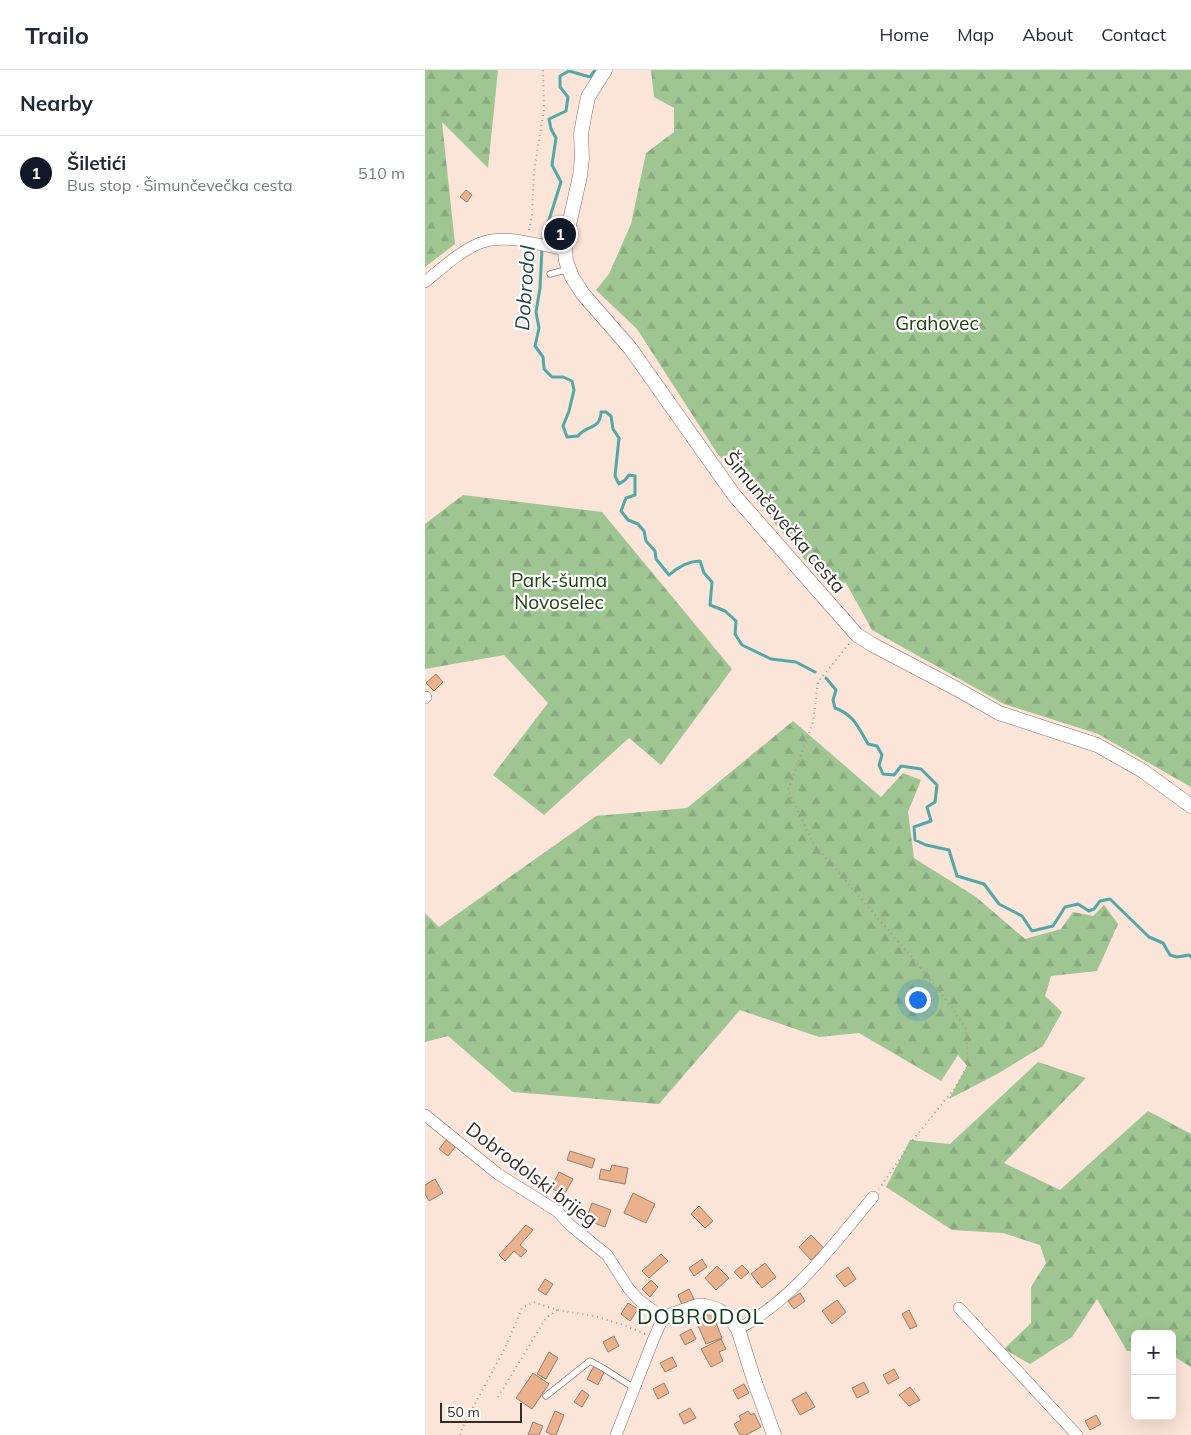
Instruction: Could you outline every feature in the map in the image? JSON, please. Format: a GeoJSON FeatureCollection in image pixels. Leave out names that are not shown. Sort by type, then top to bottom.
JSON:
{"type":"FeatureCollection","features":[{"type":"Feature","properties":{"kind":"street","name":"Šimunčevečka cesta"},"geometry":{"type":"LineString","coordinates":[[605,70],[588,97],[583,117],[581,176],[567,234],[566,261],[572,277],[583,294],[630,348],[734,495],[857,634],[873,645],[999,713],[1097,745],[1143,771],[1191,806]]}},
{"type":"Feature","properties":{"kind":"street"},"geometry":{"type":"LineString","coordinates":[[425,282],[455,258],[479,244],[502,240],[531,243],[565,250]]}},
{"type":"Feature","properties":{"kind":"street","name":"Dobrodolski brijeg"},"geometry":{"type":"LineString","coordinates":[[425,1116],[498,1174],[557,1211],[570,1225],[607,1255],[629,1289],[639,1300],[663,1318]]}},
{"type":"Feature","properties":{"kind":"street"},"geometry":{"type":"LineString","coordinates":[[738,1329],[755,1320],[802,1280],[873,1197]]}},
{"type":"Feature","properties":{"kind":"street"},"geometry":{"type":"LineString","coordinates":[[616,1435],[663,1318],[697,1306],[706,1306],[718,1310],[731,1319],[738,1329],[774,1435]]}},
{"type":"Feature","properties":{"kind":"street"},"geometry":{"type":"LineString","coordinates":[[959,1308],[1077,1435]]}},
{"type":"Feature","properties":{"kind":"lane"},"geometry":{"type":"LineString","coordinates":[[551,274],[569,269]]}},
{"type":"Feature","properties":{"kind":"lane"},"geometry":{"type":"LineString","coordinates":[[546,1396],[590,1361],[634,1388]]}},
{"type":"Feature","properties":{"kind":"path"},"geometry":{"type":"LineString","coordinates":[[531,243],[534,171],[544,110],[543,70]]}},
{"type":"Feature","properties":{"kind":"path"},"geometry":{"type":"LineString","coordinates":[[857,634],[818,682],[813,722],[788,790],[813,843],[915,961],[950,1006],[965,1029],[968,1065],[955,1088],[912,1141],[873,1197]]}},
{"type":"Feature","properties":{"kind":"path"},"geometry":{"type":"LineString","coordinates":[[461,1435],[463,1426],[505,1348],[522,1308],[533,1302],[557,1310],[595,1316],[654,1338]]}},
{"type":"Feature","properties":{"kind":"path"},"geometry":{"type":"LineString","coordinates":[[498,1398],[546,1318],[557,1310]]}},
{"type":"Feature","properties":{"kind":"green space"},"geometry":{"type":"Polygon","coordinates":[[[425,70],[498,70],[488,168],[442,122],[455,244],[425,267],[425,70]]]}},
{"type":"Feature","properties":{"kind":"green space","name":"Grahovec"},"geometry":{"type":"Polygon","coordinates":[[[651,70],[1191,70],[1191,787],[1098,734],[1004,704],[872,630],[846,583],[820,578],[717,453],[637,329],[596,290],[609,274],[631,224],[646,153],[674,132],[674,108],[654,97],[651,70]]]}},
{"type":"Feature","properties":{"kind":"green space","name":"Park-šuma Novoselec"},"geometry":{"type":"Polygon","coordinates":[[[463,495],[602,512],[732,669],[661,765],[629,738],[544,815],[493,775],[548,703],[504,655],[425,669],[425,524],[463,495]]]}},
{"type":"Feature","properties":{"kind":"green space"},"geometry":{"type":"Polygon","coordinates":[[[793,721],[881,797],[903,773],[921,780],[908,812],[914,858],[976,897],[1025,939],[1061,929],[1073,912],[1093,916],[1104,905],[1118,924],[1097,971],[1051,976],[1045,996],[1062,1012],[1043,1046],[999,1073],[949,1099],[967,1066],[958,1055],[941,1081],[859,1033],[819,1037],[740,1010],[659,1104],[513,1092],[448,1036],[425,1042],[425,913],[439,927],[596,816],[687,808],[793,721]]]}},
{"type":"Feature","properties":{"kind":"green space"},"geometry":{"type":"Polygon","coordinates":[[[1038,1062],[1086,1078],[1004,1163],[1060,1190],[1148,1111],[1191,1134],[1191,1367],[1176,1358],[1176,1330],[1131,1330],[1131,1351],[1127,1351],[1097,1299],[1072,1337],[1030,1364],[1004,1349],[1031,1323],[1031,1287],[1046,1263],[1040,1245],[1003,1233],[952,1230],[886,1187],[910,1140],[950,1144],[1038,1062]]]}},
{"type":"Feature","properties":{"kind":"building"},"geometry":{"type":"Polygon","coordinates":[[[466,190],[472,195],[467,202],[460,197],[466,190]]]}},
{"type":"Feature","properties":{"kind":"building"},"geometry":{"type":"Polygon","coordinates":[[[436,674],[443,682],[434,691],[426,683],[436,674]]]}},
{"type":"Feature","properties":{"kind":"building"},"geometry":{"type":"Polygon","coordinates":[[[447,1139],[456,1146],[448,1156],[439,1149],[447,1139]]]}},
{"type":"Feature","properties":{"kind":"building"},"geometry":{"type":"Polygon","coordinates":[[[570,1151],[595,1159],[592,1168],[567,1160],[570,1151]]]}},
{"type":"Feature","properties":{"kind":"building"},"geometry":{"type":"Polygon","coordinates":[[[612,1165],[628,1168],[625,1184],[599,1179],[601,1169],[610,1171],[612,1165]]]}},
{"type":"Feature","properties":{"kind":"building"},"geometry":{"type":"Polygon","coordinates":[[[559,1172],[573,1179],[564,1195],[551,1188],[559,1172]]]}},
{"type":"Feature","properties":{"kind":"building"},"geometry":{"type":"Polygon","coordinates":[[[435,1179],[443,1193],[429,1201],[425,1194],[425,1185],[435,1179]]]}},
{"type":"Feature","properties":{"kind":"building"},"geometry":{"type":"Polygon","coordinates":[[[633,1193],[655,1204],[646,1223],[624,1213],[633,1193]]]}},
{"type":"Feature","properties":{"kind":"building"},"geometry":{"type":"Polygon","coordinates":[[[592,1203],[611,1210],[605,1227],[586,1220],[592,1203]]]}},
{"type":"Feature","properties":{"kind":"building"},"geometry":{"type":"Polygon","coordinates":[[[699,1206],[713,1221],[705,1228],[691,1214],[699,1206]]]}},
{"type":"Feature","properties":{"kind":"building"},"geometry":{"type":"Polygon","coordinates":[[[526,1225],[533,1230],[520,1245],[527,1251],[521,1257],[514,1251],[505,1261],[499,1255],[526,1225]]]}},
{"type":"Feature","properties":{"kind":"building"},"geometry":{"type":"Polygon","coordinates":[[[811,1235],[824,1248],[811,1260],[799,1247],[811,1235]]]}},
{"type":"Feature","properties":{"kind":"building"},"geometry":{"type":"Polygon","coordinates":[[[661,1254],[668,1261],[649,1278],[642,1271],[661,1254]]]}},
{"type":"Feature","properties":{"kind":"building"},"geometry":{"type":"Polygon","coordinates":[[[702,1259],[707,1267],[694,1276],[689,1268],[702,1259]]]}},
{"type":"Feature","properties":{"kind":"building"},"geometry":{"type":"Polygon","coordinates":[[[765,1263],[776,1277],[762,1288],[751,1274],[765,1263]]]}},
{"type":"Feature","properties":{"kind":"building"},"geometry":{"type":"Polygon","coordinates":[[[742,1265],[749,1272],[741,1279],[734,1272],[742,1265]]]}},
{"type":"Feature","properties":{"kind":"building"},"geometry":{"type":"Polygon","coordinates":[[[717,1266],[729,1278],[716,1290],[705,1278],[717,1266]]]}},
{"type":"Feature","properties":{"kind":"building"},"geometry":{"type":"Polygon","coordinates":[[[848,1267],[856,1279],[845,1287],[836,1276],[848,1267]]]}},
{"type":"Feature","properties":{"kind":"building"},"geometry":{"type":"Polygon","coordinates":[[[545,1279],[553,1284],[546,1295],[538,1290],[545,1279]]]}},
{"type":"Feature","properties":{"kind":"building"},"geometry":{"type":"Polygon","coordinates":[[[651,1280],[658,1287],[650,1297],[642,1289],[651,1280]]]}},
{"type":"Feature","properties":{"kind":"building"},"geometry":{"type":"Polygon","coordinates":[[[689,1289],[694,1299],[682,1305],[678,1295],[689,1289]]]}},
{"type":"Feature","properties":{"kind":"building"},"geometry":{"type":"Polygon","coordinates":[[[800,1293],[805,1301],[794,1309],[788,1301],[800,1293]]]}},
{"type":"Feature","properties":{"kind":"building"},"geometry":{"type":"Polygon","coordinates":[[[837,1300],[846,1312],[832,1324],[822,1311],[837,1300]]]}},
{"type":"Feature","properties":{"kind":"building"},"geometry":{"type":"Polygon","coordinates":[[[628,1303],[638,1309],[630,1321],[621,1314],[628,1303]]]}},
{"type":"Feature","properties":{"kind":"building"},"geometry":{"type":"Polygon","coordinates":[[[909,1310],[917,1326],[910,1329],[902,1314],[909,1310]]]}},
{"type":"Feature","properties":{"kind":"building"},"geometry":{"type":"Polygon","coordinates":[[[712,1313],[722,1338],[706,1344],[696,1321],[712,1313]]]}},
{"type":"Feature","properties":{"kind":"building"},"geometry":{"type":"Polygon","coordinates":[[[691,1329],[696,1339],[685,1345],[680,1335],[691,1329]]]}},
{"type":"Feature","properties":{"kind":"building"},"geometry":{"type":"Polygon","coordinates":[[[614,1336],[619,1346],[608,1352],[603,1342],[614,1336]]]}},
{"type":"Feature","properties":{"kind":"building"},"geometry":{"type":"Polygon","coordinates":[[[721,1339],[726,1349],[719,1352],[723,1361],[711,1367],[701,1349],[721,1339]]]}},
{"type":"Feature","properties":{"kind":"building"},"geometry":{"type":"Polygon","coordinates":[[[549,1352],[558,1358],[546,1379],[537,1374],[549,1352]]]}},
{"type":"Feature","properties":{"kind":"building"},"geometry":{"type":"Polygon","coordinates":[[[672,1357],[677,1366],[665,1372],[660,1363],[672,1357]]]}},
{"type":"Feature","properties":{"kind":"building"},"geometry":{"type":"Polygon","coordinates":[[[594,1366],[604,1372],[598,1385],[587,1379],[594,1366]]]}},
{"type":"Feature","properties":{"kind":"building"},"geometry":{"type":"Polygon","coordinates":[[[894,1369],[899,1378],[888,1384],[883,1375],[894,1369]]]}},
{"type":"Feature","properties":{"kind":"building"},"geometry":{"type":"Polygon","coordinates":[[[533,1373],[549,1384],[532,1409],[516,1398],[533,1373]]]}},
{"type":"Feature","properties":{"kind":"building"},"geometry":{"type":"Polygon","coordinates":[[[864,1382],[869,1392],[857,1398],[852,1388],[864,1382]]]}},
{"type":"Feature","properties":{"kind":"building"},"geometry":{"type":"Polygon","coordinates":[[[664,1383],[669,1393],[658,1399],[653,1389],[664,1383]]]}},
{"type":"Feature","properties":{"kind":"building"},"geometry":{"type":"Polygon","coordinates":[[[744,1384],[749,1393],[738,1399],[733,1390],[744,1384]]]}},
{"type":"Feature","properties":{"kind":"building"},"geometry":{"type":"Polygon","coordinates":[[[910,1387],[920,1400],[909,1406],[899,1395],[910,1387]]]}},
{"type":"Feature","properties":{"kind":"building"},"geometry":{"type":"Polygon","coordinates":[[[582,1390],[589,1395],[582,1407],[574,1402],[582,1390]]]}},
{"type":"Feature","properties":{"kind":"building"},"geometry":{"type":"Polygon","coordinates":[[[806,1392],[815,1407],[800,1415],[792,1400],[806,1392]]]}},
{"type":"Feature","properties":{"kind":"building"},"geometry":{"type":"Polygon","coordinates":[[[690,1408],[696,1418],[684,1424],[679,1414],[690,1408]]]}},
{"type":"Feature","properties":{"kind":"building"},"geometry":{"type":"Polygon","coordinates":[[[555,1411],[564,1415],[556,1435],[553,1435],[546,1432],[555,1411]]]}},
{"type":"Feature","properties":{"kind":"building"},"geometry":{"type":"Polygon","coordinates":[[[748,1411],[751,1415],[754,1413],[761,1427],[746,1435],[740,1435],[734,1424],[741,1420],[739,1416],[748,1411]]]}},
{"type":"Feature","properties":{"kind":"building"},"geometry":{"type":"Polygon","coordinates":[[[1096,1415],[1101,1424],[1090,1430],[1085,1421],[1096,1415]]]}},
{"type":"Feature","properties":{"kind":"building"},"geometry":{"type":"Polygon","coordinates":[[[533,1422],[543,1426],[539,1435],[528,1435],[533,1422]]]}},
{"type":"Feature","properties":{"kind":"waterway","name":"Dobrodol"},"geometry":{"type":"LineString","coordinates":[[542,242],[561,182],[552,165],[556,138],[551,129],[549,119],[566,111],[568,97],[560,87],[560,76],[569,71],[590,77],[595,70]]}},
{"type":"Feature","properties":{"kind":"waterway","name":"Dobrodol"},"geometry":{"type":"LineString","coordinates":[[542,248],[540,288],[536,312],[539,328],[535,346],[543,357],[544,369],[552,377],[563,377],[572,381],[574,390],[563,426],[567,437],[578,436],[596,425],[601,412],[606,412],[611,416],[613,429],[619,438],[615,476],[619,484],[629,475],[635,476],[635,495],[626,498],[621,511],[628,520],[638,524],[644,531],[646,541],[655,551],[656,559],[669,575],[683,565],[700,561],[704,573],[712,582],[710,605],[725,611],[736,621],[735,634],[742,645],[771,659],[796,662],[815,672]]}},
{"type":"Feature","properties":{"kind":"waterway","name":"Dobrodol"},"geometry":{"type":"LineString","coordinates":[[826,678],[836,690],[833,700],[835,708],[851,718],[868,744],[877,746],[882,755],[879,765],[883,774],[894,775],[901,766],[921,769],[937,785],[935,802],[927,807],[931,821],[914,827],[915,840],[926,845],[949,850],[957,876],[984,884],[999,904],[1022,916],[1032,931],[1053,926],[1065,907],[1078,904],[1089,911],[1094,909],[1100,901],[1110,899],[1149,937],[1163,943],[1170,955],[1177,957],[1189,955],[1191,957]]}},
{"type":"Feature","properties":{"kind":"place","name":"Šiletići"},"geometry":{"type":"Point","coordinates":[560,234]}},
{"type":"Feature","properties":{"kind":"district","name":"DOBRODOL"},"geometry":{"type":"Point","coordinates":[701,1317]}}]}
